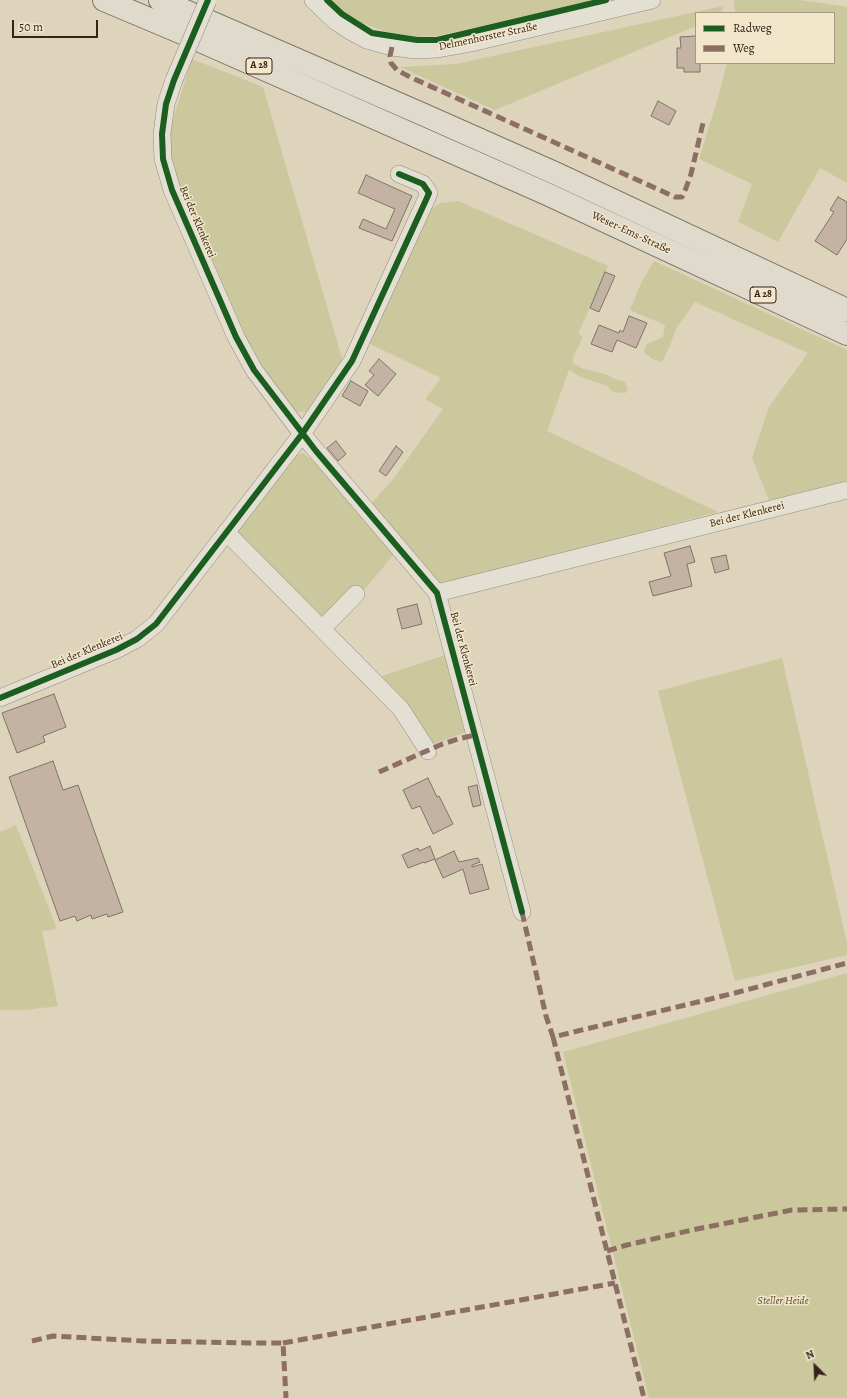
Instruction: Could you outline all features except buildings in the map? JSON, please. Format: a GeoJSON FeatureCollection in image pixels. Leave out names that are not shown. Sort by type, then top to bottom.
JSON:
{"type":"FeatureCollection","features":[{"type":"Feature","properties":{"kind":"highway","name":"Weser-Ems-Straße"},"geometry":{"type":"LineString","coordinates":[[104,0],[414,134],[547,194],[847,334]]}},
{"type":"Feature","properties":{"kind":"highway","name":"Weser-Ems-Straße"},"geometry":{"type":"LineString","coordinates":[[160,0],[558,174],[847,310]]}},
{"type":"Feature","properties":{"kind":"street","name":"Bei der Klenkerei"},"geometry":{"type":"LineString","coordinates":[[208,0],[174,80],[166,104],[162,134],[163,159],[172,190],[236,337],[254,370],[302,434],[437,593],[522,912]]}},
{"type":"Feature","properties":{"kind":"street","name":"Delmenhorster Straße"},"geometry":{"type":"LineString","coordinates":[[313,0],[336,22],[367,40],[392,47],[416,50],[438,49],[471,43],[652,0]]}},
{"type":"Feature","properties":{"kind":"street","name":"Bei der Klenkerei"},"geometry":{"type":"LineString","coordinates":[[0,698],[116,650],[137,639],[156,624],[302,434],[352,361],[429,193],[423,184],[399,174]]}},
{"type":"Feature","properties":{"kind":"street","name":"Bei der Klenkerei"},"geometry":{"type":"LineString","coordinates":[[437,593],[847,490]]}},
{"type":"Feature","properties":{"kind":"street"},"geometry":{"type":"LineString","coordinates":[[226,532],[400,709],[428,751]]}},
{"type":"Feature","properties":{"kind":"street"},"geometry":{"type":"LineString","coordinates":[[322,629],[356,594]]}},
{"type":"Feature","properties":{"kind":"green space"},"geometry":{"type":"Polygon","coordinates":[[[332,0],[596,0],[437,36],[417,37],[383,31],[357,21],[340,10],[332,0]]]}},
{"type":"Feature","properties":{"kind":"green space"},"geometry":{"type":"Polygon","coordinates":[[[734,0],[798,0],[847,7],[847,183],[820,168],[778,242],[738,222],[752,184],[699,159],[727,64],[835,64],[835,12],[735,12],[734,0]]]}},
{"type":"Feature","properties":{"kind":"green space"},"geometry":{"type":"Polygon","coordinates":[[[723,6],[722,12],[695,12],[723,6]]]}},
{"type":"Feature","properties":{"kind":"green space"},"geometry":{"type":"Polygon","coordinates":[[[695,12],[695,26],[495,110],[400,67],[456,64],[695,12]]]}},
{"type":"Feature","properties":{"kind":"green space"},"geometry":{"type":"Polygon","coordinates":[[[192,59],[263,87],[344,365],[307,412],[294,411],[262,375],[171,167],[168,135],[192,59]]]}},
{"type":"Feature","properties":{"kind":"green space"},"geometry":{"type":"Polygon","coordinates":[[[458,201],[608,266],[578,334],[583,337],[573,358],[573,363],[584,369],[605,374],[625,382],[628,390],[625,393],[613,392],[607,386],[581,377],[569,370],[547,431],[718,512],[439,585],[369,506],[394,478],[443,409],[425,399],[441,378],[366,342],[427,212],[440,203],[458,201]]]}},
{"type":"Feature","properties":{"kind":"green space"},"geometry":{"type":"Polygon","coordinates":[[[654,261],[847,350],[847,481],[769,500],[752,458],[769,407],[808,353],[695,302],[677,327],[662,362],[652,359],[644,352],[647,344],[663,337],[665,325],[630,310],[641,283],[654,261]]]}},
{"type":"Feature","properties":{"kind":"green space"},"geometry":{"type":"Polygon","coordinates":[[[303,453],[332,476],[396,552],[359,596],[321,623],[237,537],[236,529],[291,457],[303,453]]]}},
{"type":"Feature","properties":{"kind":"green space"},"geometry":{"type":"Polygon","coordinates":[[[448,654],[468,731],[434,744],[427,741],[376,678],[448,654]]]}},
{"type":"Feature","properties":{"kind":"green space"},"geometry":{"type":"Polygon","coordinates":[[[782,658],[847,943],[847,955],[735,981],[658,691],[782,658]]]}},
{"type":"Feature","properties":{"kind":"green space"},"geometry":{"type":"Polygon","coordinates":[[[16,825],[57,929],[42,931],[58,1006],[25,1010],[0,1010],[0,832],[16,825]]]}},
{"type":"Feature","properties":{"kind":"green space","name":"Steller Heide"},"geometry":{"type":"Polygon","coordinates":[[[847,973],[847,1398],[649,1398],[563,1052],[847,973]]]}},
{"type":"Feature","properties":{"kind":"marked path"},"geometry":{"type":"LineString","coordinates":[[392,47],[390,56],[391,63],[397,70],[410,77],[675,197],[682,197],[686,188],[691,174],[703,123]]}},
{"type":"Feature","properties":{"kind":"marked path"},"geometry":{"type":"LineString","coordinates":[[379,772],[440,745],[475,735]]}},
{"type":"Feature","properties":{"kind":"marked path"},"geometry":{"type":"LineString","coordinates":[[522,912],[546,1016],[553,1037],[735,993],[847,963]]}},
{"type":"Feature","properties":{"kind":"marked path"},"geometry":{"type":"LineString","coordinates":[[553,1037],[644,1398]]}},
{"type":"Feature","properties":{"kind":"marked path"},"geometry":{"type":"LineString","coordinates":[[607,1251],[692,1230],[792,1210],[847,1209]]}},
{"type":"Feature","properties":{"kind":"marked path"},"geometry":{"type":"LineString","coordinates":[[283,1343],[615,1283]]}},
{"type":"Feature","properties":{"kind":"marked path"},"geometry":{"type":"LineString","coordinates":[[32,1341],[53,1336],[143,1341],[283,1343],[286,1398]]}},
{"type":"Feature","properties":{"kind":"cycle path"},"geometry":{"type":"LineString","coordinates":[[208,0],[174,80],[166,104],[162,134],[163,159],[172,190],[236,337],[254,370],[316,451],[437,593],[522,912]]}},
{"type":"Feature","properties":{"kind":"cycle path"},"geometry":{"type":"LineString","coordinates":[[327,0],[342,14],[372,33],[417,40],[437,40],[606,0]]}},
{"type":"Feature","properties":{"kind":"cycle path"},"geometry":{"type":"LineString","coordinates":[[0,698],[116,650],[137,639],[156,624],[302,434],[352,361],[429,193],[423,184],[399,174]]}}]}
